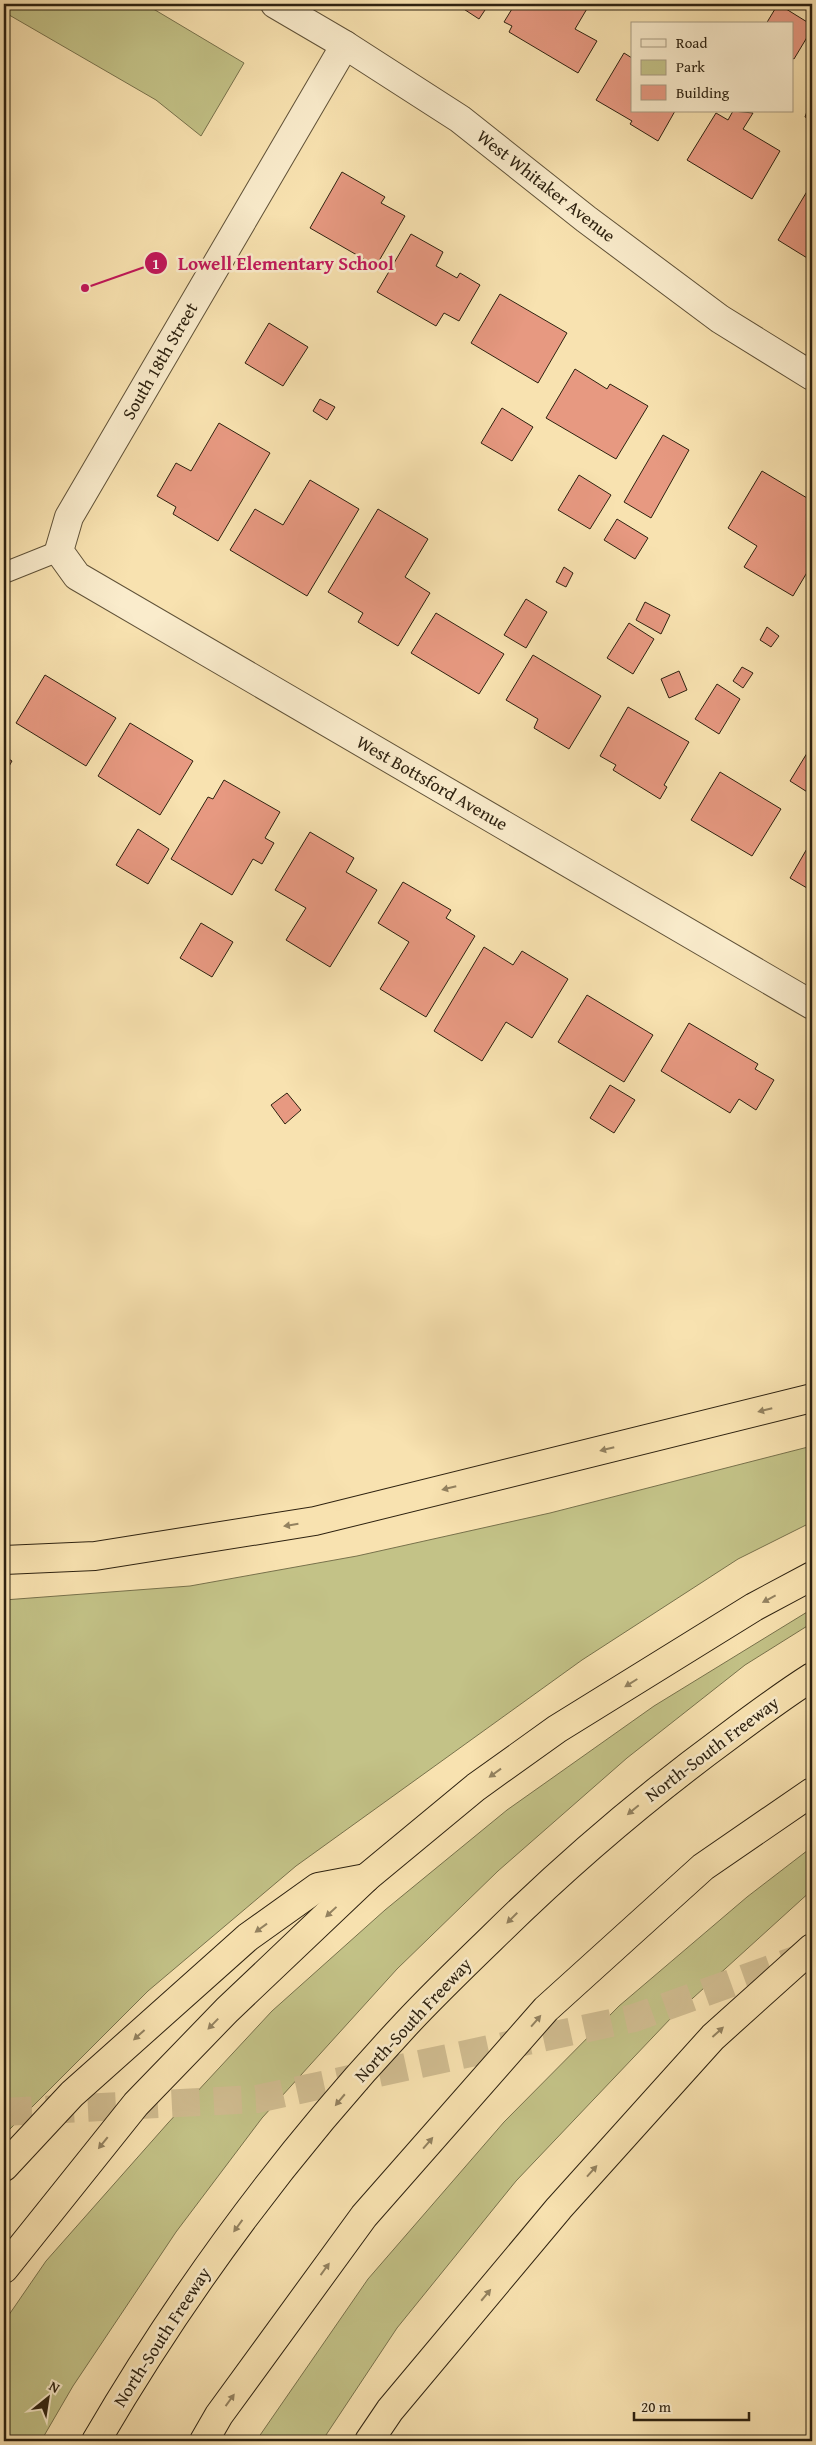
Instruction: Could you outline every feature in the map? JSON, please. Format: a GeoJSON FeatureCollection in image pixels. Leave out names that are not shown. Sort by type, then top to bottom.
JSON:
{"type":"FeatureCollection","features":[{"type":"Feature","properties":{"kind":"highway"},"geometry":{"type":"LineString","coordinates":[[4,1560],[95,1556],[315,1521],[812,1398]]}},
{"type":"Feature","properties":{"kind":"highway"},"geometry":{"type":"LineString","coordinates":[[4,2269],[136,2104],[227,2010],[366,1878],[476,1787],[557,1729],[754,1607],[812,1576]]}},
{"type":"Feature","properties":{"kind":"highway","name":"North-South Freeway"},"geometry":{"type":"LineString","coordinates":[[96,2441],[138,2370],[240,2224],[296,2151],[406,2024],[531,1899],[596,1841],[664,1783],[812,1677]]}},
{"type":"Feature","properties":{"kind":"highway"},"geometry":{"type":"LineString","coordinates":[[204,2441],[219,2415],[364,2216],[546,2009],[703,1867],[812,1792]]}},
{"type":"Feature","properties":{"kind":"highway"},"geometry":{"type":"LineString","coordinates":[[4,2167],[72,2094],[248,1937],[318,1887],[366,1878]]}},
{"type":"Feature","properties":{"kind":"highway"},"geometry":{"type":"LineString","coordinates":[[369,2441],[390,2410],[559,2208],[713,2037],[812,1948]]}},
{"type":"Feature","properties":{"kind":"highway"},"geometry":{"type":"LineString","coordinates":[[389,2441],[455,2332]]}},
{"type":"Feature","properties":{"kind":"street","name":"West Whitaker Avenue"},"geometry":{"type":"LineString","coordinates":[[276,4],[460,118],[586,219],[720,319],[812,376]]}},
{"type":"Feature","properties":{"kind":"street","name":"South 18th Street"},"geometry":{"type":"LineString","coordinates":[[59,551],[69,518],[345,45]]}},
{"type":"Feature","properties":{"kind":"street","name":"West Bottsford Avenue"},"geometry":{"type":"LineString","coordinates":[[59,551],[78,576],[812,1005]]}},
{"type":"Feature","properties":{"kind":"lane"},"geometry":{"type":"LineString","coordinates":[[4,573],[59,551]]}},
{"type":"Feature","properties":{"kind":"green space"},"geometry":{"type":"Polygon","coordinates":[[[4,4],[145,4],[244,63],[201,136],[156,100],[4,12],[4,4]]]}},
{"type":"Feature","properties":{"kind":"green space"},"geometry":{"type":"Polygon","coordinates":[[[812,1446],[812,1522],[738,1559],[582,1660],[296,1866],[148,1991],[4,2135],[4,1600],[190,1586],[357,1556],[550,1513],[812,1446]]]}},
{"type":"Feature","properties":{"kind":"green space"},"geometry":{"type":"Polygon","coordinates":[[[812,1609],[812,1623],[745,1665],[627,1758],[498,1871],[397,1969],[262,2118],[176,2232],[73,2386],[41,2441],[4,2441],[4,2322],[46,2261],[168,2123],[272,2011],[385,1910],[507,1810],[654,1706],[812,1609]]]}},
{"type":"Feature","properties":{"kind":"green space"},"geometry":{"type":"Polygon","coordinates":[[[812,1847],[812,1890],[672,2017],[516,2181],[397,2328],[322,2441],[256,2441],[368,2279],[504,2122],[619,2006],[747,1897],[812,1847]]]}},
{"type":"Feature","properties":{"kind":"building"},"geometry":{"type":"Polygon","coordinates":[[[456,4],[489,4],[479,19],[456,4]]]}},
{"type":"Feature","properties":{"kind":"building"},"geometry":{"type":"Polygon","coordinates":[[[515,4],[581,4],[588,7],[575,29],[597,41],[578,73],[509,32],[512,26],[504,22],[515,4]]]}},
{"type":"Feature","properties":{"kind":"building"},"geometry":{"type":"Polygon","coordinates":[[[778,4],[812,25],[812,29],[794,59],[794,22],[767,22],[778,4]]]}},
{"type":"Feature","properties":{"kind":"building"},"geometry":{"type":"Polygon","coordinates":[[[624,53],[631,57],[631,112],[674,112],[658,141],[630,124],[632,121],[596,100],[624,53]]]}},
{"type":"Feature","properties":{"kind":"building"},"geometry":{"type":"Polygon","coordinates":[[[812,97],[812,120],[805,117],[812,97]]]}},
{"type":"Feature","properties":{"kind":"building"},"geometry":{"type":"Polygon","coordinates":[[[732,112],[753,113],[743,129],[780,151],[752,199],[687,160],[716,113],[728,120],[732,112]]]}},
{"type":"Feature","properties":{"kind":"building"},"geometry":{"type":"Polygon","coordinates":[[[342,172],[385,197],[381,203],[405,216],[376,266],[310,228],[342,172]]]}},
{"type":"Feature","properties":{"kind":"building"},"geometry":{"type":"Polygon","coordinates":[[[809,188],[812,190],[812,261],[778,240],[809,188]]]}},
{"type":"Feature","properties":{"kind":"building"},"geometry":{"type":"Polygon","coordinates":[[[411,234],[443,252],[436,266],[457,278],[460,273],[480,285],[459,321],[444,313],[436,326],[377,292],[411,234]]]}},
{"type":"Feature","properties":{"kind":"building"},"geometry":{"type":"Polygon","coordinates":[[[500,294],[567,333],[538,383],[471,343],[500,294]]]}},
{"type":"Feature","properties":{"kind":"building"},"geometry":{"type":"Polygon","coordinates":[[[269,323],[308,347],[283,386],[245,363],[269,323]]]}},
{"type":"Feature","properties":{"kind":"building"},"geometry":{"type":"Polygon","coordinates":[[[575,369],[607,389],[610,384],[648,406],[616,459],[546,418],[575,369]]]}},
{"type":"Feature","properties":{"kind":"building"},"geometry":{"type":"Polygon","coordinates":[[[320,399],[335,407],[327,420],[313,411],[320,399]]]}},
{"type":"Feature","properties":{"kind":"building"},"geometry":{"type":"Polygon","coordinates":[[[502,408],[533,427],[512,461],[481,443],[502,408]]]}},
{"type":"Feature","properties":{"kind":"building"},"geometry":{"type":"Polygon","coordinates":[[[219,423],[270,453],[218,541],[173,514],[176,507],[157,496],[176,463],[191,471],[219,423]]]}},
{"type":"Feature","properties":{"kind":"building"},"geometry":{"type":"Polygon","coordinates":[[[663,435],[689,450],[651,518],[624,502],[663,435]]]}},
{"type":"Feature","properties":{"kind":"building"},"geometry":{"type":"Polygon","coordinates":[[[762,471],[812,501],[812,564],[793,596],[744,567],[757,546],[728,528],[762,471]]]}},
{"type":"Feature","properties":{"kind":"building"},"geometry":{"type":"Polygon","coordinates":[[[579,475],[611,495],[590,529],[558,510],[579,475]]]}},
{"type":"Feature","properties":{"kind":"building"},"geometry":{"type":"Polygon","coordinates":[[[310,480],[359,509],[307,596],[230,550],[255,509],[283,525],[310,480]]]}},
{"type":"Feature","properties":{"kind":"building"},"geometry":{"type":"Polygon","coordinates":[[[378,509],[428,539],[405,577],[430,593],[398,646],[358,622],[363,613],[328,592],[378,509]]]}},
{"type":"Feature","properties":{"kind":"building"},"geometry":{"type":"Polygon","coordinates":[[[617,519],[648,538],[635,559],[604,540],[617,519]]]}},
{"type":"Feature","properties":{"kind":"building"},"geometry":{"type":"Polygon","coordinates":[[[564,567],[573,573],[566,587],[556,582],[564,567]]]}},
{"type":"Feature","properties":{"kind":"building"},"geometry":{"type":"Polygon","coordinates":[[[526,599],[547,612],[526,648],[504,635],[526,599]]]}},
{"type":"Feature","properties":{"kind":"building"},"geometry":{"type":"Polygon","coordinates":[[[645,602],[670,615],[661,634],[636,620],[645,602]]]}},
{"type":"Feature","properties":{"kind":"building"},"geometry":{"type":"Polygon","coordinates":[[[436,613],[504,654],[479,694],[411,653],[436,613]]]}},
{"type":"Feature","properties":{"kind":"building"},"geometry":{"type":"Polygon","coordinates":[[[629,623],[654,639],[633,674],[607,658],[629,623]]]}},
{"type":"Feature","properties":{"kind":"building"},"geometry":{"type":"Polygon","coordinates":[[[767,627],[779,636],[771,647],[760,640],[767,627]]]}},
{"type":"Feature","properties":{"kind":"building"},"geometry":{"type":"Polygon","coordinates":[[[533,655],[601,696],[569,749],[534,728],[538,719],[506,700],[533,655]]]}},
{"type":"Feature","properties":{"kind":"building"},"geometry":{"type":"Polygon","coordinates":[[[742,667],[753,673],[743,688],[733,681],[742,667]]]}},
{"type":"Feature","properties":{"kind":"building"},"geometry":{"type":"Polygon","coordinates":[[[679,671],[687,690],[669,698],[661,679],[679,671]]]}},
{"type":"Feature","properties":{"kind":"building"},"geometry":{"type":"Polygon","coordinates":[[[45,675],[116,718],[86,766],[16,723],[45,675]]]}},
{"type":"Feature","properties":{"kind":"building"},"geometry":{"type":"Polygon","coordinates":[[[717,684],[740,699],[719,734],[695,719],[717,684]]]}},
{"type":"Feature","properties":{"kind":"building"},"geometry":{"type":"Polygon","coordinates":[[[628,707],[689,742],[664,785],[667,787],[660,799],[613,770],[616,765],[600,756],[628,707]]]}},
{"type":"Feature","properties":{"kind":"building"},"geometry":{"type":"Polygon","coordinates":[[[130,723],[193,761],[160,815],[98,776],[130,723]]]}},
{"type":"Feature","properties":{"kind":"building"},"geometry":{"type":"Polygon","coordinates":[[[812,745],[812,795],[790,781],[812,745]]]}},
{"type":"Feature","properties":{"kind":"building"},"geometry":{"type":"Polygon","coordinates":[[[4,756],[12,761],[4,775],[4,756]]]}},
{"type":"Feature","properties":{"kind":"building"},"geometry":{"type":"Polygon","coordinates":[[[720,772],[781,809],[752,856],[691,820],[720,772]]]}},
{"type":"Feature","properties":{"kind":"building"},"geometry":{"type":"Polygon","coordinates":[[[224,780],[280,812],[265,838],[274,843],[262,864],[253,859],[232,895],[171,859],[208,797],[213,799],[224,780]]]}},
{"type":"Feature","properties":{"kind":"building"},"geometry":{"type":"Polygon","coordinates":[[[138,829],[169,849],[148,884],[116,865],[138,829]]]}},
{"type":"Feature","properties":{"kind":"building"},"geometry":{"type":"Polygon","coordinates":[[[310,832],[354,858],[346,872],[377,890],[330,967],[286,940],[306,908],[275,890],[310,832]]]}},
{"type":"Feature","properties":{"kind":"building"},"geometry":{"type":"Polygon","coordinates":[[[812,840],[812,891],[790,878],[812,840]]]}},
{"type":"Feature","properties":{"kind":"building"},"geometry":{"type":"Polygon","coordinates":[[[403,882],[451,910],[446,918],[475,936],[426,1017],[380,989],[409,942],[378,923],[403,882]]]}},
{"type":"Feature","properties":{"kind":"building"},"geometry":{"type":"Polygon","coordinates":[[[201,923],[233,942],[212,977],[180,958],[201,923]]]}},
{"type":"Feature","properties":{"kind":"building"},"geometry":{"type":"Polygon","coordinates":[[[484,947],[513,965],[522,951],[568,979],[532,1038],[506,1022],[482,1061],[434,1031],[484,947]]]}},
{"type":"Feature","properties":{"kind":"building"},"geometry":{"type":"Polygon","coordinates":[[[587,995],[653,1035],[624,1082],[558,1042],[587,995]]]}},
{"type":"Feature","properties":{"kind":"building"},"geometry":{"type":"Polygon","coordinates":[[[689,1023],[758,1064],[755,1069],[774,1080],[756,1110],[739,1099],[730,1113],[661,1071],[689,1023]]]}},
{"type":"Feature","properties":{"kind":"building"},"geometry":{"type":"Polygon","coordinates":[[[610,1085],[635,1100],[614,1133],[590,1118],[610,1085]]]}},
{"type":"Feature","properties":{"kind":"building"},"geometry":{"type":"Polygon","coordinates":[[[287,1093],[301,1110],[285,1124],[271,1105],[287,1093]]]}},
{"type":"Feature","properties":{"kind":"tunnel"},"geometry":{"type":"LineString","coordinates":[[4,2112],[257,2099],[634,2018],[801,1958]]}},
{"type":"Feature","properties":{"kind":"place","name":"Lowell Elementary School"},"geometry":{"type":"Point","coordinates":[85,288]}}]}
